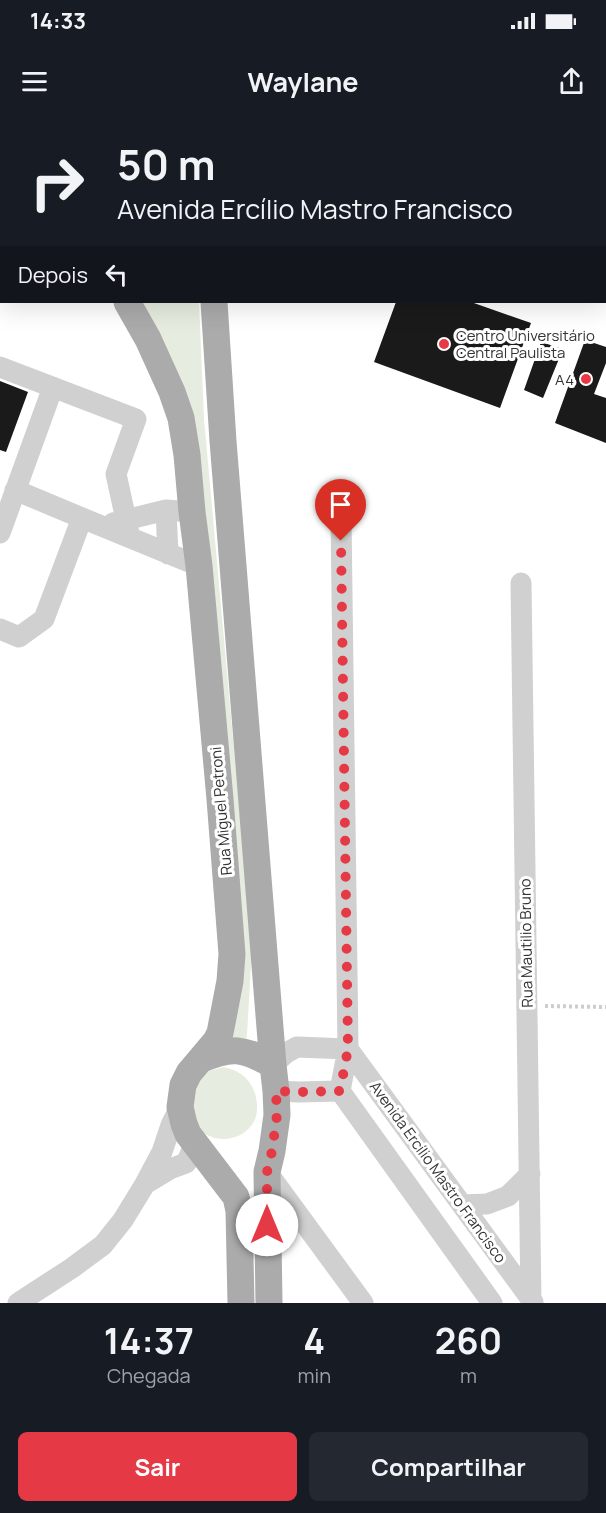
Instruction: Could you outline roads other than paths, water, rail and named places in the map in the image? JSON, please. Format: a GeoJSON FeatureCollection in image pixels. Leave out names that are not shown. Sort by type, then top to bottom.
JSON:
{"type":"FeatureCollection","features":[{"type":"Feature","properties":{"kind":"main road","name":"Rua Miguel Petroni"},"geometry":{"type":"LineString","coordinates":[[128,303],[162,367],[181,418],[188,455],[179,511],[199,566],[232,954],[230,981],[220,1033],[189,1073],[180,1096],[180,1107]]}},
{"type":"Feature","properties":{"kind":"main road","name":"Rua Miguel Petroni"},"geometry":{"type":"LineString","coordinates":[[214,303],[277,1115],[267,1172],[268,1303]]}},
{"type":"Feature","properties":{"kind":"main road"},"geometry":{"type":"LineString","coordinates":[[200,1060],[219,1052],[242,1051],[256,1056],[274,1078]]}},
{"type":"Feature","properties":{"kind":"main road"},"geometry":{"type":"LineString","coordinates":[[180,1107],[184,1124],[194,1141],[237,1197],[241,1303]]}},
{"type":"Feature","properties":{"kind":"main road"},"geometry":{"type":"LineString","coordinates":[[220,1175],[240,1181],[257,1179],[267,1172]]}},
{"type":"Feature","properties":{"kind":"street"},"geometry":{"type":"LineString","coordinates":[[0,367],[136,419],[116,474],[128,529]]}},
{"type":"Feature","properties":{"kind":"street"},"geometry":{"type":"LineString","coordinates":[[0,533],[53,387]]}},
{"type":"Feature","properties":{"kind":"street"},"geometry":{"type":"LineString","coordinates":[[15,490],[103,526],[128,529],[168,554],[199,566]]}},
{"type":"Feature","properties":{"kind":"street"},"geometry":{"type":"LineString","coordinates":[[128,529],[179,511]]}},
{"type":"Feature","properties":{"kind":"street"},"geometry":{"type":"LineString","coordinates":[[168,554],[179,511]]}},
{"type":"Feature","properties":{"kind":"street"},"geometry":{"type":"LineString","coordinates":[[0,629],[18,637],[44,619],[82,518]]}},
{"type":"Feature","properties":{"kind":"street"},"geometry":{"type":"LineString","coordinates":[[341,518],[348,1049],[340,1091],[299,1092],[274,1078],[286,1053],[297,1047],[348,1049]]}},
{"type":"Feature","properties":{"kind":"street","name":"Rua Mautilio Bruno"},"geometry":{"type":"LineString","coordinates":[[521,584],[532,1302]]}},
{"type":"Feature","properties":{"kind":"street","name":"Avenida Ercílio Mastro Francisco"},"geometry":{"type":"LineString","coordinates":[[348,1049],[532,1302]]}},
{"type":"Feature","properties":{"kind":"street","name":"Avenida Ercílio Mastro Francisco"},"geometry":{"type":"LineString","coordinates":[[340,1091],[492,1303]]}},
{"type":"Feature","properties":{"kind":"street"},"geometry":{"type":"LineString","coordinates":[[18,1303],[103,1245],[123,1220],[145,1184],[162,1152],[180,1107]]}},
{"type":"Feature","properties":{"kind":"street"},"geometry":{"type":"LineString","coordinates":[[145,1184],[170,1169],[186,1163],[194,1141]]}},
{"type":"Feature","properties":{"kind":"street"},"geometry":{"type":"LineString","coordinates":[[267,1172],[363,1303]]}},
{"type":"Feature","properties":{"kind":"street"},"geometry":{"type":"LineString","coordinates":[[462,1205],[487,1204],[508,1196],[530,1174]]}},
{"type":"Feature","properties":{"kind":"place","name":"Centro Universitário Central Paulista"},"geometry":{"type":"Point","coordinates":[444,344]}},
{"type":"Feature","properties":{"kind":"place","name":"A4"},"geometry":{"type":"Point","coordinates":[586,379]}}]}
